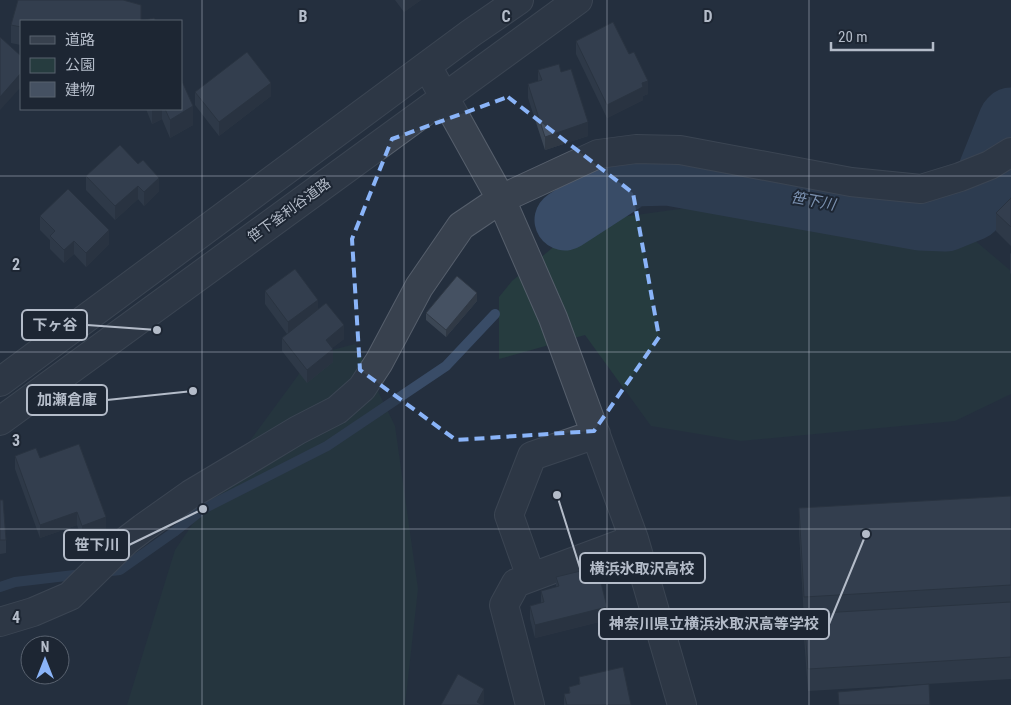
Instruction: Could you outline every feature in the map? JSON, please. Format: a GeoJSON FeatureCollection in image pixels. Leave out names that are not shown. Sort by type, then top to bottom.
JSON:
{"type":"FeatureCollection","features":[{"type":"Feature","properties":{"kind":"street"},"geometry":{"type":"LineString","coordinates":[[0,382],[519,0]]}},
{"type":"Feature","properties":{"kind":"street","name":"笹下釜利谷道路"},"geometry":{"type":"LineString","coordinates":[[0,421],[578,0]]}},
{"type":"Feature","properties":{"kind":"street"},"geometry":{"type":"LineString","coordinates":[[427,66],[446,97],[501,199],[553,318],[634,539],[682,705]]}},
{"type":"Feature","properties":{"kind":"street"},"geometry":{"type":"LineString","coordinates":[[0,622],[34,612],[70,596],[126,541],[199,490],[298,430],[337,410],[362,388],[379,362],[419,287],[461,226],[501,199],[598,154],[636,149],[680,150],[851,182],[921,189],[990,165],[1011,152]]}},
{"type":"Feature","properties":{"kind":"street"},"geometry":{"type":"LineString","coordinates":[[531,577],[509,515],[532,456],[596,434]]}},
{"type":"Feature","properties":{"kind":"street"},"geometry":{"type":"LineString","coordinates":[[530,705],[504,605],[516,583],[634,539]]}},
{"type":"Feature","properties":{"kind":"highlighted area"},"geometry":{"type":"Polygon","coordinates":[[[508,97],[633,193],[659,337],[594,431],[456,440],[360,370],[352,239],[392,139],[508,97]]]}},
{"type":"Feature","properties":{"kind":"green space"},"geometry":{"type":"Polygon","coordinates":[[[815,176],[940,211],[1011,271],[1011,394],[955,421],[741,441],[651,426],[585,335],[499,359],[499,297],[512,281],[584,222],[687,208],[815,176]]]}},
{"type":"Feature","properties":{"kind":"green space"},"geometry":{"type":"Polygon","coordinates":[[[355,344],[395,426],[418,589],[405,705],[127,705],[175,550],[238,457],[313,355],[355,344]]]}},
{"type":"Feature","properties":{"kind":"building"},"geometry":{"type":"Polygon","coordinates":[[[18,0],[123,0],[141,5],[141,20],[20,20],[20,27],[11,25],[18,0]]]}},
{"type":"Feature","properties":{"kind":"building"},"geometry":{"type":"Polygon","coordinates":[[[613,22],[629,54],[634,52],[648,81],[642,83],[643,87],[607,105],[576,41],[613,22]]]}},
{"type":"Feature","properties":{"kind":"building"},"geometry":{"type":"Polygon","coordinates":[[[0,37],[20,55],[20,74],[0,97],[0,37]]]}},
{"type":"Feature","properties":{"kind":"building"},"geometry":{"type":"Polygon","coordinates":[[[247,52],[271,83],[219,122],[195,92],[247,52]]]}},
{"type":"Feature","properties":{"kind":"building"},"geometry":{"type":"Polygon","coordinates":[[[559,64],[561,72],[571,69],[588,122],[545,137],[528,84],[542,80],[538,70],[559,64]]]}},
{"type":"Feature","properties":{"kind":"building"},"geometry":{"type":"Polygon","coordinates":[[[182,81],[193,106],[170,120],[165,110],[182,110],[182,81]]]}},
{"type":"Feature","properties":{"kind":"building"},"geometry":{"type":"Polygon","coordinates":[[[120,145],[138,164],[143,160],[159,178],[144,192],[138,186],[115,206],[86,176],[120,145]]]}},
{"type":"Feature","properties":{"kind":"building"},"geometry":{"type":"Polygon","coordinates":[[[68,189],[109,230],[86,253],[74,241],[64,250],[50,236],[55,231],[40,216],[68,189]]]}},
{"type":"Feature","properties":{"kind":"building"},"geometry":{"type":"Polygon","coordinates":[[[1011,198],[1011,227],[996,213],[1011,198]]]}},
{"type":"Feature","properties":{"kind":"building"},"geometry":{"type":"Polygon","coordinates":[[[295,269],[318,300],[288,322],[265,291],[295,269]]]}},
{"type":"Feature","properties":{"kind":"building"},"geometry":{"type":"Polygon","coordinates":[[[457,276],[477,293],[446,330],[426,313],[457,276]]]}},
{"type":"Feature","properties":{"kind":"building"},"geometry":{"type":"Polygon","coordinates":[[[326,303],[344,325],[326,340],[333,349],[307,370],[282,338],[326,303]]]}},
{"type":"Feature","properties":{"kind":"building"},"geometry":{"type":"Polygon","coordinates":[[[79,444],[106,517],[82,526],[77,512],[40,525],[15,456],[36,448],[40,458],[79,444]]]}},
{"type":"Feature","properties":{"kind":"building"},"geometry":{"type":"Polygon","coordinates":[[[1011,496],[1011,585],[804,597],[799,508],[1011,496]]]}},
{"type":"Feature","properties":{"kind":"building"},"geometry":{"type":"Polygon","coordinates":[[[0,500],[3,500],[6,540],[0,540],[0,500]]]}},
{"type":"Feature","properties":{"kind":"building"},"geometry":{"type":"Polygon","coordinates":[[[597,567],[607,607],[535,625],[530,606],[544,602],[541,591],[559,586],[556,577],[597,567]]]}},
{"type":"Feature","properties":{"kind":"building"},"geometry":{"type":"Polygon","coordinates":[[[1011,602],[1011,657],[808,669],[804,614],[1011,602]]]}},
{"type":"Feature","properties":{"kind":"building"},"geometry":{"type":"Polygon","coordinates":[[[623,667],[631,705],[567,705],[564,694],[570,693],[569,687],[580,684],[579,677],[623,667]]]}},
{"type":"Feature","properties":{"kind":"building"},"geometry":{"type":"Polygon","coordinates":[[[458,674],[484,689],[477,702],[482,705],[441,705],[458,674]]]}},
{"type":"Feature","properties":{"kind":"building"},"geometry":{"type":"Polygon","coordinates":[[[929,684],[930,705],[839,705],[838,692],[929,684]]]}},
{"type":"Feature","properties":{"kind":"waterway","name":"笹下川"},"geometry":{"type":"LineString","coordinates":[[565,220],[633,176],[668,175],[920,220],[946,221],[973,210],[1011,118]]}},
{"type":"Feature","properties":{"kind":"waterway","name":"笹下川"},"geometry":{"type":"LineString","coordinates":[[102,572],[120,570],[203,509],[327,446],[446,366],[495,314]]}},
{"type":"Feature","properties":{"kind":"waterway","name":"笹下川"},"geometry":{"type":"LineString","coordinates":[[0,587],[15,582],[83,574]]}},
{"type":"Feature","properties":{"kind":"place","name":"下ヶ谷"},"geometry":{"type":"Point","coordinates":[157,330]}},
{"type":"Feature","properties":{"kind":"place","name":"加瀬倉庫"},"geometry":{"type":"Point","coordinates":[193,391]}},
{"type":"Feature","properties":{"kind":"place","name":"横浜氷取沢高校"},"geometry":{"type":"Point","coordinates":[557,495]}},
{"type":"Feature","properties":{"kind":"place","name":"笹下川"},"geometry":{"type":"Point","coordinates":[203,509]}},
{"type":"Feature","properties":{"kind":"place","name":"神奈川県立横浜氷取沢高等学校"},"geometry":{"type":"Point","coordinates":[866,534]}}]}
